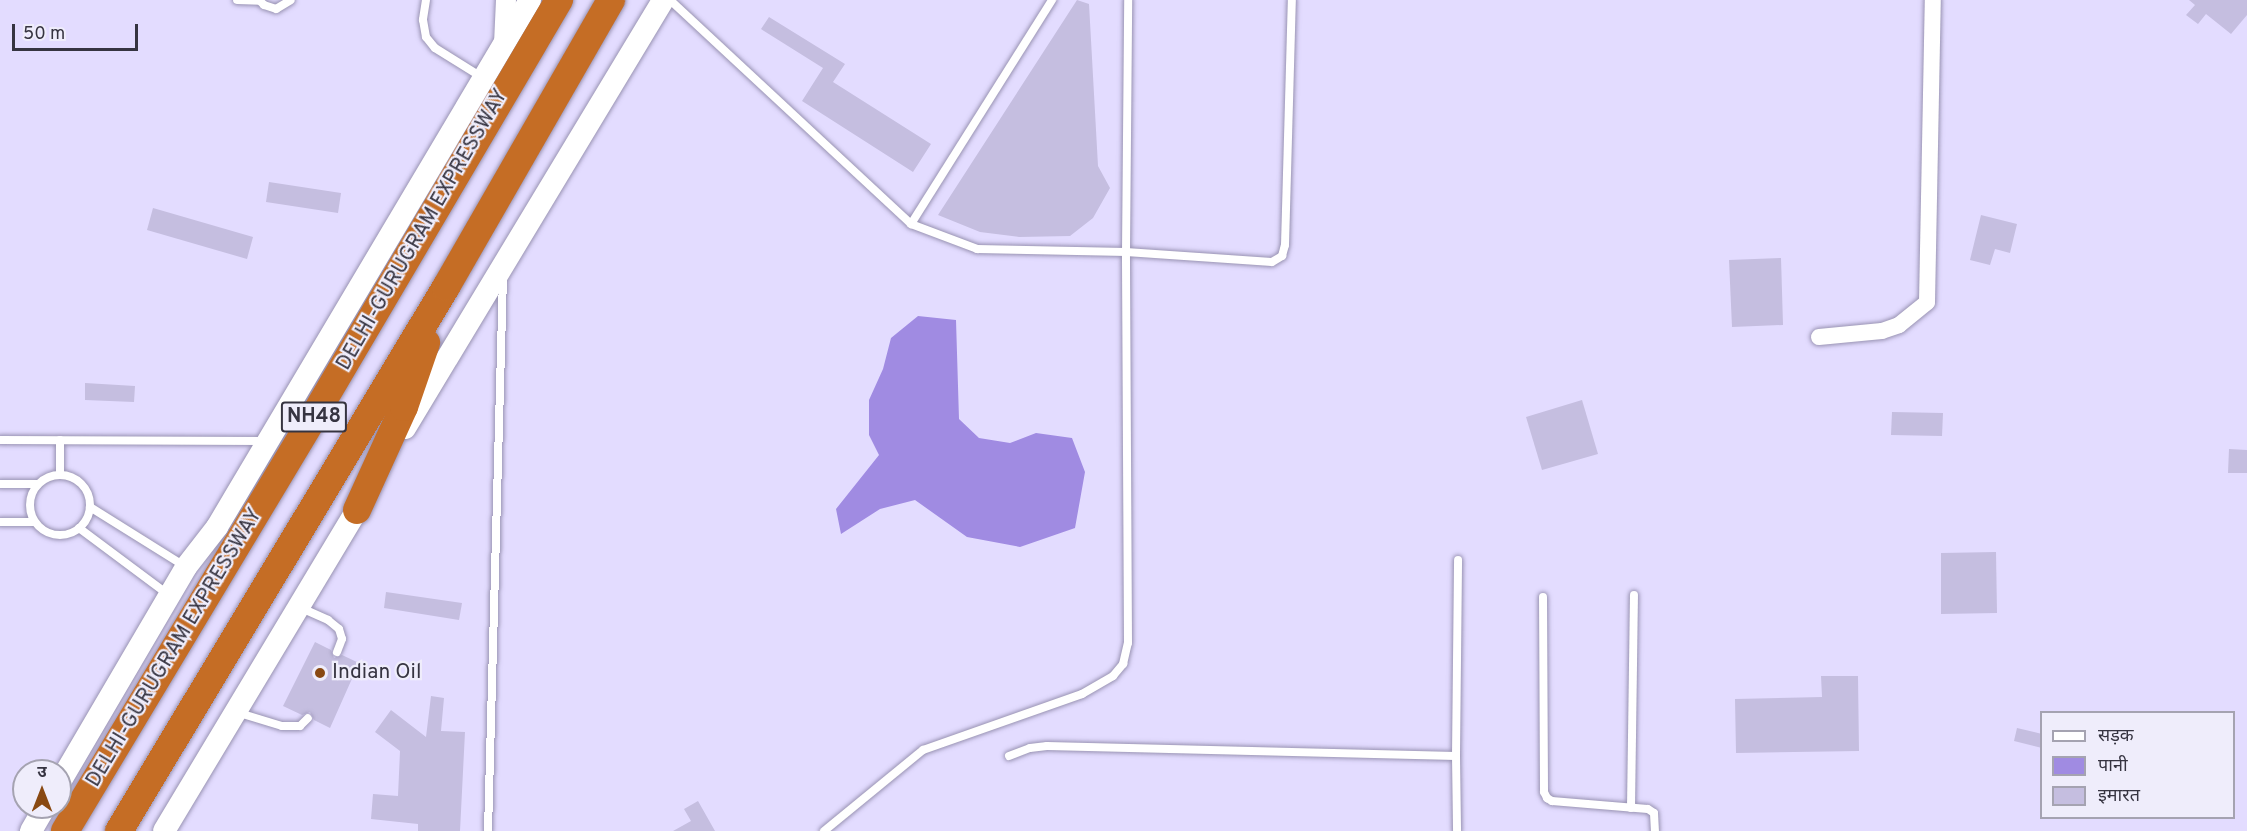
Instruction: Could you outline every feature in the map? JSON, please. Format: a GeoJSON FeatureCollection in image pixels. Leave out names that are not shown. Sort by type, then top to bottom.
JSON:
{"type":"FeatureCollection","features":[{"type":"Feature","properties":{"kind":"highway","name":"DELHI-GURUGRAM EXPRESSWAY"},"geometry":{"type":"LineString","coordinates":[[65,831],[311,421],[559,0]]}},
{"type":"Feature","properties":{"kind":"highway","name":"NH48"},"geometry":{"type":"LineString","coordinates":[[119,831],[446,287],[611,0]]}},
{"type":"Feature","properties":{"kind":"highway"},"geometry":{"type":"LineString","coordinates":[[357,510],[404,407],[446,287]]}},
{"type":"Feature","properties":{"kind":"main road"},"geometry":{"type":"LineString","coordinates":[[72,762],[186,567],[217,527],[530,0]]}},
{"type":"Feature","properties":{"kind":"main road"},"geometry":{"type":"LineString","coordinates":[[164,831],[663,0]]}},
{"type":"Feature","properties":{"kind":"street"},"geometry":{"type":"LineString","coordinates":[[504,44],[506,0]]}},
{"type":"Feature","properties":{"kind":"street"},"geometry":{"type":"LineString","coordinates":[[1819,337],[1882,331],[1899,325],[1927,302],[1933,0]]}},
{"type":"Feature","properties":{"kind":"lane"},"geometry":{"type":"LineString","coordinates":[[237,0],[260,0],[270,8],[276,9],[291,0]]}},
{"type":"Feature","properties":{"kind":"lane"},"geometry":{"type":"LineString","coordinates":[[426,0],[423,20],[426,37],[435,48],[484,78]]}},
{"type":"Feature","properties":{"kind":"lane"},"geometry":{"type":"LineString","coordinates":[[670,0],[911,224],[977,249],[1125,252],[1272,262],[1282,256],[1285,245],[1292,0]]}},
{"type":"Feature","properties":{"kind":"lane"},"geometry":{"type":"LineString","coordinates":[[911,224],[1052,0]]}},
{"type":"Feature","properties":{"kind":"lane"},"geometry":{"type":"LineString","coordinates":[[824,831],[923,750],[1082,694],[1113,676],[1123,664],[1128,643],[1125,252],[1128,0]]}},
{"type":"Feature","properties":{"kind":"lane"},"geometry":{"type":"LineString","coordinates":[[488,831],[504,262]]}},
{"type":"Feature","properties":{"kind":"lane"},"geometry":{"type":"LineString","coordinates":[[0,440],[266,441]]}},
{"type":"Feature","properties":{"kind":"lane"},"geometry":{"type":"LineString","coordinates":[[60,440],[60,474]]}},
{"type":"Feature","properties":{"kind":"lane"},"geometry":{"type":"LineString","coordinates":[[60,474],[76,479],[82,484],[90,507],[88,515],[79,528],[71,533],[55,535],[40,528],[34,522],[30,498],[38,484],[44,478],[60,474]]}},
{"type":"Feature","properties":{"kind":"lane"},"geometry":{"type":"LineString","coordinates":[[0,484],[38,484]]}},
{"type":"Feature","properties":{"kind":"lane"},"geometry":{"type":"LineString","coordinates":[[90,507],[186,567]]}},
{"type":"Feature","properties":{"kind":"lane"},"geometry":{"type":"LineString","coordinates":[[0,522],[34,522]]}},
{"type":"Feature","properties":{"kind":"lane"},"geometry":{"type":"LineString","coordinates":[[79,528],[170,595]]}},
{"type":"Feature","properties":{"kind":"lane"},"geometry":{"type":"LineString","coordinates":[[1457,831],[1458,560]]}},
{"type":"Feature","properties":{"kind":"lane"},"geometry":{"type":"LineString","coordinates":[[1631,808],[1634,595]]}},
{"type":"Feature","properties":{"kind":"lane"},"geometry":{"type":"LineString","coordinates":[[1543,597],[1544,792],[1552,801],[1651,811],[1655,831]]}},
{"type":"Feature","properties":{"kind":"lane"},"geometry":{"type":"LineString","coordinates":[[299,607],[328,620],[339,629],[342,639],[337,652]]}},
{"type":"Feature","properties":{"kind":"lane"},"geometry":{"type":"LineString","coordinates":[[235,712],[282,726],[300,726],[308,718]]}},
{"type":"Feature","properties":{"kind":"lane"},"geometry":{"type":"LineString","coordinates":[[1009,756],[1030,748],[1047,746],[1456,756]]}},
{"type":"Feature","properties":{"kind":"water"},"geometry":{"type":"Polygon","coordinates":[[[918,316],[956,320],[959,419],[979,438],[1010,443],[1036,433],[1072,438],[1085,472],[1075,528],[1020,547],[967,537],[915,500],[880,509],[841,534],[836,509],[879,455],[869,435],[869,400],[883,369],[891,338],[918,316]]]}},
{"type":"Feature","properties":{"kind":"building"},"geometry":{"type":"Polygon","coordinates":[[[1077,0],[1089,4],[1098,166],[1110,188],[1093,218],[1070,236],[1019,237],[980,232],[938,215],[1077,0]]]}},
{"type":"Feature","properties":{"kind":"building"},"geometry":{"type":"Polygon","coordinates":[[[2189,0],[2247,0],[2247,15],[2231,34],[2206,14],[2198,24],[2186,15],[2195,5],[2189,0]]]}},
{"type":"Feature","properties":{"kind":"building"},"geometry":{"type":"Polygon","coordinates":[[[769,17],[845,64],[833,82],[931,144],[913,172],[802,101],[823,68],[761,29],[769,17]]]}},
{"type":"Feature","properties":{"kind":"building"},"geometry":{"type":"Polygon","coordinates":[[[269,182],[341,193],[338,213],[266,202],[269,182]]]}},
{"type":"Feature","properties":{"kind":"building"},"geometry":{"type":"Polygon","coordinates":[[[153,208],[253,237],[247,259],[147,230],[153,208]]]}},
{"type":"Feature","properties":{"kind":"building"},"geometry":{"type":"Polygon","coordinates":[[[1981,215],[2017,224],[2010,253],[1995,249],[1990,265],[1970,260],[1981,215]]]}},
{"type":"Feature","properties":{"kind":"building"},"geometry":{"type":"Polygon","coordinates":[[[1781,258],[1783,325],[1732,327],[1729,260],[1781,258]]]}},
{"type":"Feature","properties":{"kind":"building"},"geometry":{"type":"Polygon","coordinates":[[[85,383],[135,386],[134,402],[85,400],[85,383]]]}},
{"type":"Feature","properties":{"kind":"building"},"geometry":{"type":"Polygon","coordinates":[[[1582,400],[1598,454],[1542,470],[1526,417],[1582,400]]]}},
{"type":"Feature","properties":{"kind":"building"},"geometry":{"type":"Polygon","coordinates":[[[1892,412],[1943,413],[1942,436],[1891,435],[1892,412]]]}},
{"type":"Feature","properties":{"kind":"building"},"geometry":{"type":"Polygon","coordinates":[[[2229,449],[2247,450],[2247,473],[2228,473],[2229,449]]]}},
{"type":"Feature","properties":{"kind":"building"},"geometry":{"type":"Polygon","coordinates":[[[1996,552],[1997,613],[1941,614],[1941,553],[1996,552]]]}},
{"type":"Feature","properties":{"kind":"building"},"geometry":{"type":"Polygon","coordinates":[[[386,592],[462,603],[459,620],[384,608],[386,592]]]}},
{"type":"Feature","properties":{"kind":"building"},"geometry":{"type":"Polygon","coordinates":[[[315,642],[331,650],[334,658],[342,655],[359,663],[330,728],[314,720],[310,712],[302,715],[283,706],[315,642]]]}},
{"type":"Feature","properties":{"kind":"building"},"geometry":{"type":"Polygon","coordinates":[[[1821,676],[1858,676],[1859,751],[1736,753],[1735,699],[1822,697],[1821,676]]]}},
{"type":"Feature","properties":{"kind":"building"},"geometry":{"type":"Polygon","coordinates":[[[431,696],[444,698],[441,731],[465,732],[460,831],[418,831],[418,824],[371,819],[373,794],[398,796],[400,751],[375,732],[391,710],[426,737],[431,696]]]}},
{"type":"Feature","properties":{"kind":"building"},"geometry":{"type":"Polygon","coordinates":[[[2017,728],[2040,734],[2040,748],[2014,741],[2017,728]]]}},
{"type":"Feature","properties":{"kind":"building"},"geometry":{"type":"Polygon","coordinates":[[[698,801],[715,831],[673,831],[691,821],[684,809],[698,801]]]}},
{"type":"Feature","properties":{"kind":"place","name":"Indian Oil"},"geometry":{"type":"Point","coordinates":[320,673]}}]}
